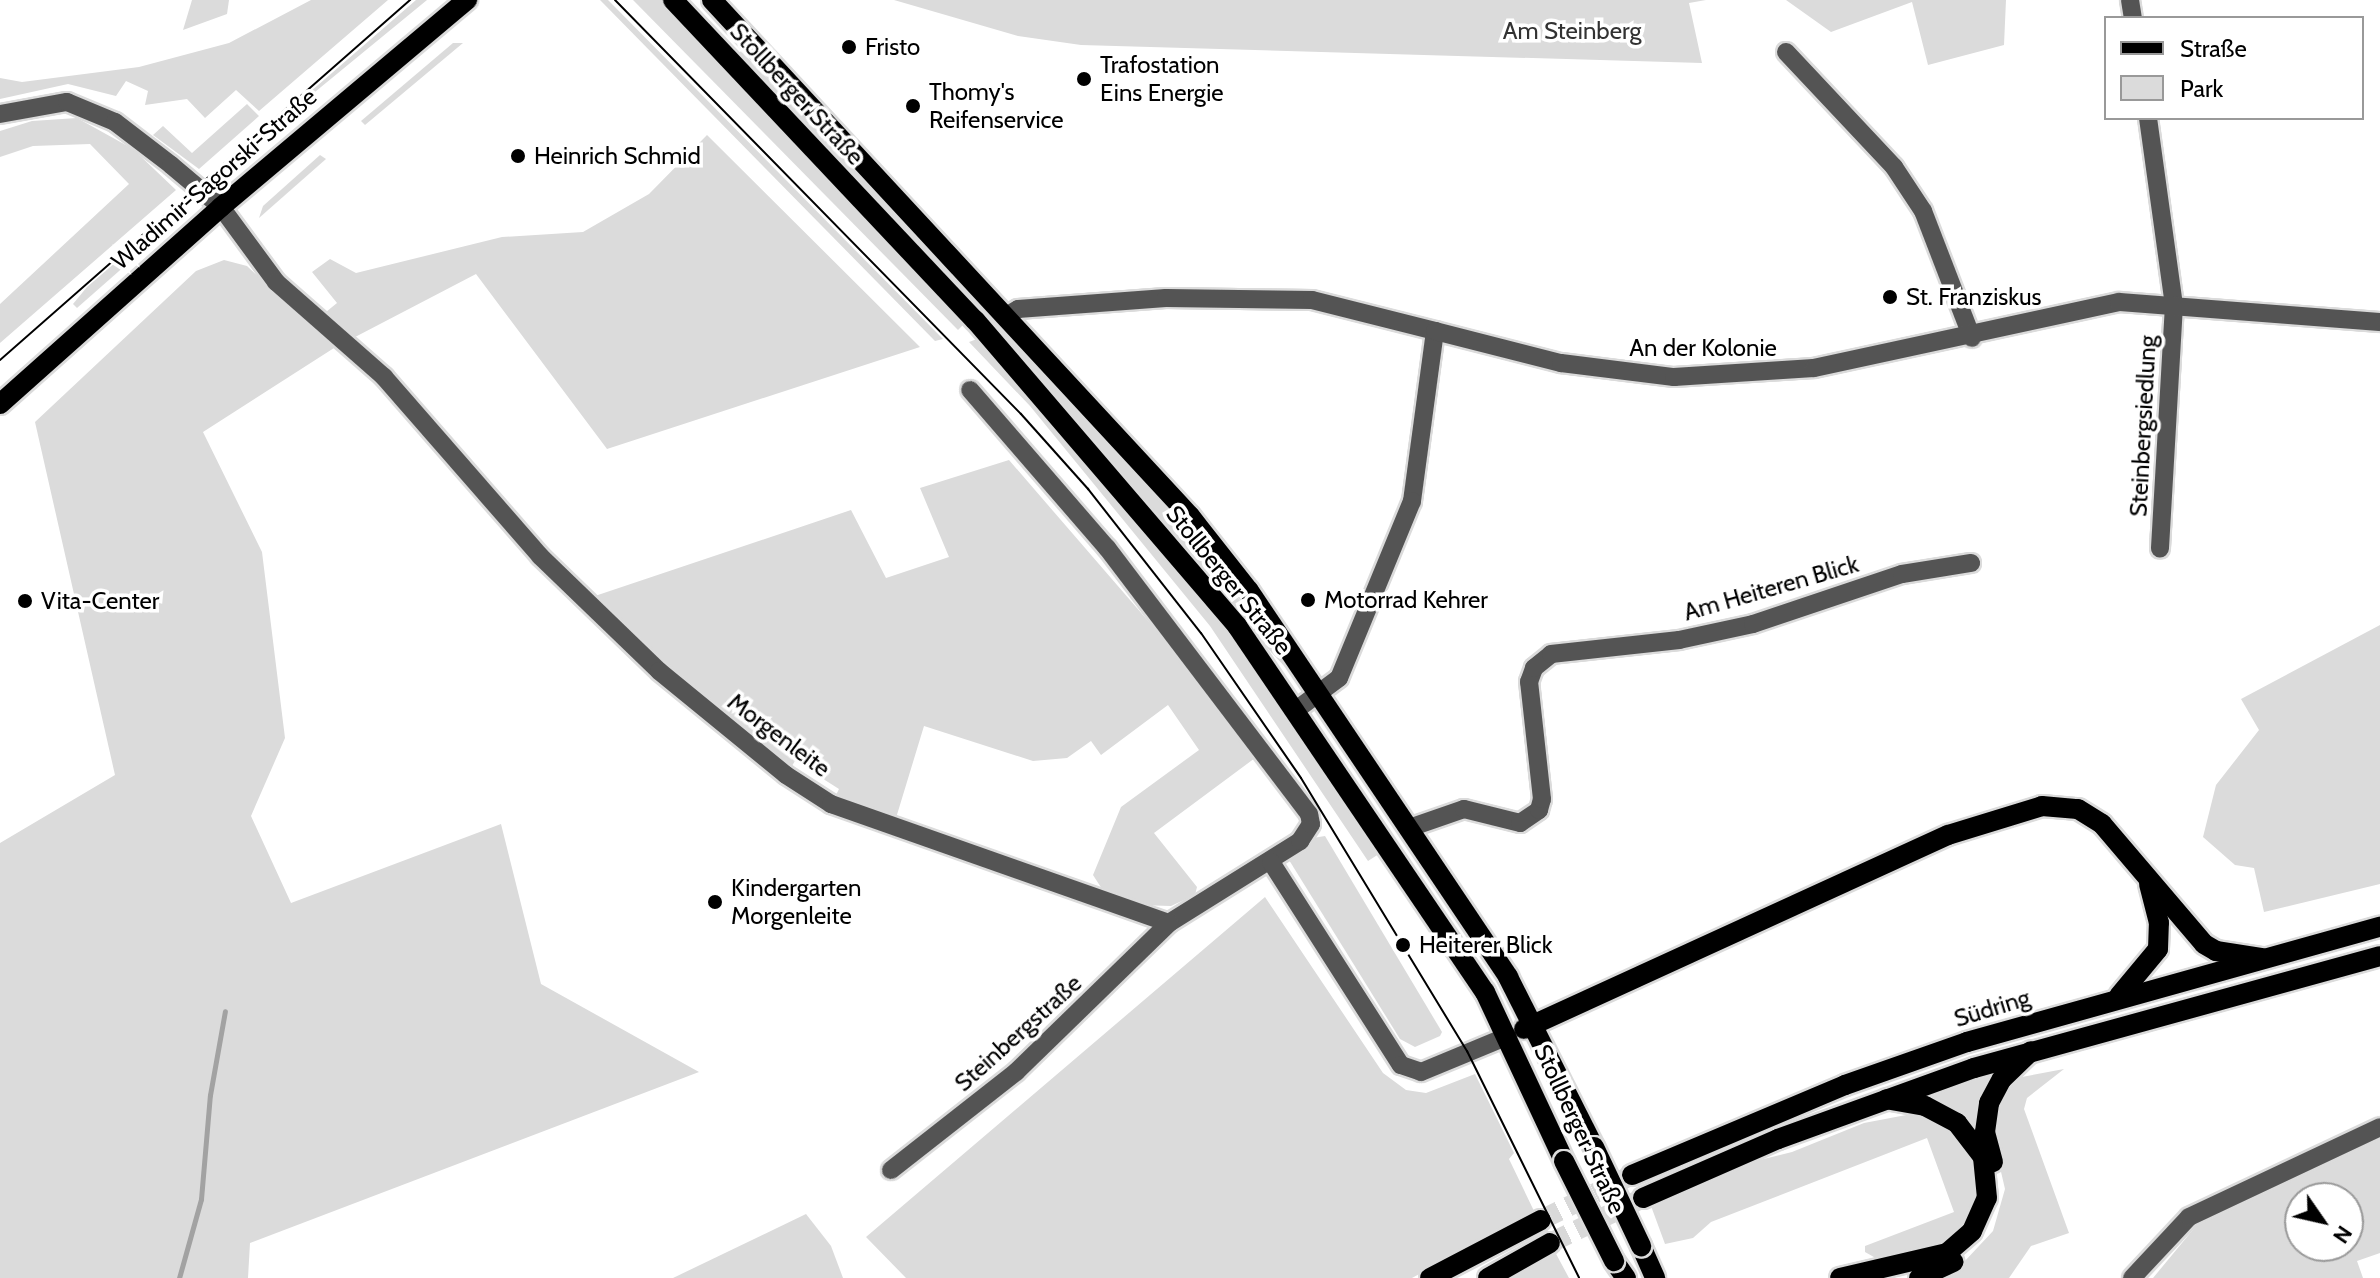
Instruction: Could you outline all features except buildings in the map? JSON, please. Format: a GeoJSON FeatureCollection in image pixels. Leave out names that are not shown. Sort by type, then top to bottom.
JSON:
{"type":"FeatureCollection","features":[{"type":"Feature","properties":{"kind":"main road","name":"Wladimir-Sagorski-Straße"},"geometry":{"type":"LineString","coordinates":[[0,404],[221,207],[467,0]]}},
{"type":"Feature","properties":{"kind":"main road","name":"Stollberger Straße"},"geometry":{"type":"LineString","coordinates":[[673,0],[1078,437],[1237,626],[1485,992],[1564,1161],[1623,1274]]}},
{"type":"Feature","properties":{"kind":"main road","name":"Stollberger Straße"},"geometry":{"type":"LineString","coordinates":[[712,0],[1190,516],[1412,827],[1535,1024],[1655,1278]]}},
{"type":"Feature","properties":{"kind":"main road"},"geometry":{"type":"LineString","coordinates":[[1508,1036],[1948,835],[2042,806],[2078,809],[2121,841],[2204,944],[2216,951],[2262,958]]}},
{"type":"Feature","properties":{"kind":"main road"},"geometry":{"type":"LineString","coordinates":[[2117,997],[2158,949],[2159,923],[2141,866]]}},
{"type":"Feature","properties":{"kind":"main road","name":"Südring"},"geometry":{"type":"LineString","coordinates":[[1632,1175],[1845,1085],[2117,997],[2380,927]]}},
{"type":"Feature","properties":{"kind":"main road"},"geometry":{"type":"LineString","coordinates":[[1643,1198],[1883,1099],[2034,1049],[2380,956]]}},
{"type":"Feature","properties":{"kind":"main road"},"geometry":{"type":"LineString","coordinates":[[1919,1278],[1970,1251],[1992,1218],[1996,1176],[1985,1132],[1989,1103],[2002,1079],[2034,1049]]}},
{"type":"Feature","properties":{"kind":"main road"},"geometry":{"type":"LineString","coordinates":[[1840,1278],[1947,1253],[1972,1231],[1987,1198],[1983,1157],[1957,1123],[1925,1106],[1883,1099]]}},
{"type":"Feature","properties":{"kind":"main road"},"geometry":{"type":"LineString","coordinates":[[1430,1278],[1541,1220]]}},
{"type":"Feature","properties":{"kind":"main road"},"geometry":{"type":"LineString","coordinates":[[1488,1278],[1550,1243]]}},
{"type":"Feature","properties":{"kind":"main road"},"geometry":{"type":"LineString","coordinates":[[1644,1251],[1666,1278]]}},
{"type":"Feature","properties":{"kind":"street"},"geometry":{"type":"LineString","coordinates":[[1786,52],[1894,167],[1923,211],[1972,338]]}},
{"type":"Feature","properties":{"kind":"street","name":"Morgenleite"},"geometry":{"type":"LineString","coordinates":[[0,114],[67,102],[95,110],[141,139],[221,207],[276,282],[384,377],[540,556],[659,671],[786,775],[831,804],[1169,923]]}},
{"type":"Feature","properties":{"kind":"street","name":"Steinbergsiedlung"},"geometry":{"type":"LineString","coordinates":[[2148,120],[2174,305],[2160,549]]}},
{"type":"Feature","properties":{"kind":"street","name":"An der Kolonie"},"geometry":{"type":"LineString","coordinates":[[1006,316],[1018,309],[1166,298],[1312,300],[1561,363],[1674,377],[1814,368],[1972,338]]}},
{"type":"Feature","properties":{"kind":"street","name":"Steinbergsiedlung"},"geometry":{"type":"LineString","coordinates":[[1972,338],[2063,310],[2119,302],[2380,322]]}},
{"type":"Feature","properties":{"kind":"street"},"geometry":{"type":"LineString","coordinates":[[1296,710],[1339,678],[1412,501],[1435,331]]}},
{"type":"Feature","properties":{"kind":"street"},"geometry":{"type":"LineString","coordinates":[[970,390],[1107,548],[1309,814],[1308,832],[1271,862],[1169,923]]}},
{"type":"Feature","properties":{"kind":"street","name":"Am Heiteren Blick"},"geometry":{"type":"LineString","coordinates":[[1412,827],[1464,809],[1520,823],[1539,810],[1542,799],[1529,682],[1534,668],[1551,654],[1708,634],[1902,574],[1971,563]]}},
{"type":"Feature","properties":{"kind":"street"},"geometry":{"type":"LineString","coordinates":[[1271,862],[1401,1065],[1421,1072],[1508,1036]]}},
{"type":"Feature","properties":{"kind":"street","name":"Steinbergstraße"},"geometry":{"type":"LineString","coordinates":[[891,1170],[1016,1072],[1169,923]]}},
{"type":"Feature","properties":{"kind":"street"},"geometry":{"type":"LineString","coordinates":[[2132,1278],[2189,1217],[2380,1127]]}},
{"type":"Feature","properties":{"kind":"green space"},"geometry":{"type":"Polygon","coordinates":[[[192,0],[229,0],[227,14],[183,30],[192,0]]]}},
{"type":"Feature","properties":{"kind":"green space"},"geometry":{"type":"Polygon","coordinates":[[[311,0],[388,0],[259,111],[236,90],[205,118],[187,99],[145,105],[148,91],[126,81],[116,96],[68,84],[0,99],[0,78],[22,82],[139,67],[229,43],[311,0]]]}},
{"type":"Feature","properties":{"kind":"green space"},"geometry":{"type":"Polygon","coordinates":[[[416,0],[427,0],[220,170],[325,79],[416,0]]]}},
{"type":"Feature","properties":{"kind":"green space"},"geometry":{"type":"Polygon","coordinates":[[[600,0],[608,0],[943,339],[935,341],[600,0]]]}},
{"type":"Feature","properties":{"kind":"green space"},"geometry":{"type":"Polygon","coordinates":[[[633,0],[662,0],[965,323],[958,330],[633,0]]]}},
{"type":"Feature","properties":{"kind":"green space","name":"Am Steinberg"},"geometry":{"type":"Polygon","coordinates":[[[894,0],[1706,0],[1689,3],[1702,63],[1081,45],[1018,36],[894,0]]]}},
{"type":"Feature","properties":{"kind":"green space"},"geometry":{"type":"Polygon","coordinates":[[[1786,0],[2006,0],[2004,45],[1928,65],[1912,2],[1831,32],[1786,0]]]}},
{"type":"Feature","properties":{"kind":"green space"},"geometry":{"type":"Polygon","coordinates":[[[453,43],[463,43],[365,125],[361,121],[453,43]]]}},
{"type":"Feature","properties":{"kind":"green space"},"geometry":{"type":"Polygon","coordinates":[[[741,51],[984,304],[977,311],[737,55],[741,51]]]}},
{"type":"Feature","properties":{"kind":"green space"},"geometry":{"type":"Polygon","coordinates":[[[247,104],[259,116],[199,169],[153,135],[163,126],[192,153],[247,104]]]}},
{"type":"Feature","properties":{"kind":"green space"},"geometry":{"type":"Polygon","coordinates":[[[77,118],[133,149],[176,190],[0,343],[0,304],[129,184],[90,144],[33,146],[0,157],[0,131],[32,121],[77,118]]]}},
{"type":"Feature","properties":{"kind":"green space"},"geometry":{"type":"Polygon","coordinates":[[[707,135],[920,347],[607,449],[476,274],[334,348],[203,432],[262,552],[285,738],[251,816],[291,903],[501,824],[541,984],[699,1072],[250,1243],[248,1278],[0,1278],[0,843],[115,775],[35,422],[196,271],[224,260],[247,266],[310,325],[337,303],[312,272],[330,259],[356,273],[502,237],[583,232],[649,194],[707,135]]]}},
{"type":"Feature","properties":{"kind":"green space"},"geometry":{"type":"Polygon","coordinates":[[[320,155],[326,159],[259,218],[263,206],[320,155]]]}},
{"type":"Feature","properties":{"kind":"green space"},"geometry":{"type":"Polygon","coordinates":[[[180,207],[168,228],[77,308],[73,304],[87,287],[180,207]]]}},
{"type":"Feature","properties":{"kind":"green space"},"geometry":{"type":"Polygon","coordinates":[[[991,313],[1160,494],[1307,690],[1233,612],[986,319],[991,313]]]}},
{"type":"Feature","properties":{"kind":"green space"},"geometry":{"type":"Polygon","coordinates":[[[973,331],[1242,649],[1382,852],[1368,861],[1210,626],[1030,406],[969,342],[977,339],[973,331]]]}},
{"type":"Feature","properties":{"kind":"green space"},"geometry":{"type":"Polygon","coordinates":[[[1009,460],[1181,659],[1255,758],[1154,833],[1197,887],[1195,895],[1171,906],[1137,905],[1104,892],[1093,875],[1121,807],[1199,750],[1168,705],[1101,755],[1091,741],[1067,758],[1033,761],[924,726],[896,818],[834,799],[839,789],[795,761],[788,772],[586,599],[851,510],[886,578],[949,557],[920,488],[1009,460]]]}},
{"type":"Feature","properties":{"kind":"green space"},"geometry":{"type":"Polygon","coordinates":[[[2380,625],[2380,884],[2264,912],[2254,868],[2235,865],[2203,837],[2216,785],[2259,730],[2241,699],[2380,625]]]}},
{"type":"Feature","properties":{"kind":"green space"},"geometry":{"type":"Polygon","coordinates":[[[1325,836],[1442,1032],[1440,1036],[1415,1047],[1400,1039],[1289,860],[1313,838],[1325,836]]]}},
{"type":"Feature","properties":{"kind":"green space"},"geometry":{"type":"Polygon","coordinates":[[[1265,897],[1383,1073],[1406,1090],[1426,1093],[1475,1074],[1514,1153],[1509,1159],[1534,1211],[1412,1278],[906,1278],[866,1237],[1265,897]]]}},
{"type":"Feature","properties":{"kind":"green space"},"geometry":{"type":"Polygon","coordinates":[[[2064,1069],[2027,1098],[2024,1109],[2069,1233],[2031,1246],[2009,1278],[1929,1278],[1964,1262],[1993,1231],[2005,1189],[1992,1133],[1993,1112],[2011,1079],[2064,1069]]]}},
{"type":"Feature","properties":{"kind":"green space"},"geometry":{"type":"Polygon","coordinates":[[[1996,1070],[1980,1103],[1976,1131],[1915,1100],[1996,1070]]]}},
{"type":"Feature","properties":{"kind":"green space"},"geometry":{"type":"Polygon","coordinates":[[[1922,1112],[1942,1120],[1970,1153],[1976,1172],[1975,1207],[1966,1225],[1939,1247],[1881,1261],[1865,1252],[1865,1246],[1954,1212],[1927,1138],[1711,1222],[1693,1238],[1665,1244],[1651,1206],[1719,1170],[1792,1152],[1864,1123],[1922,1112]]]}},
{"type":"Feature","properties":{"kind":"green space"},"geometry":{"type":"Polygon","coordinates":[[[2380,1139],[2380,1253],[2364,1259],[2364,1182],[2289,1182],[2380,1139]]]}},
{"type":"Feature","properties":{"kind":"green space"},"geometry":{"type":"Polygon","coordinates":[[[2284,1184],[2284,1262],[2357,1262],[2363,1278],[2153,1278],[2196,1226],[2284,1184]]]}},
{"type":"Feature","properties":{"kind":"green space"},"geometry":{"type":"Polygon","coordinates":[[[806,1214],[831,1246],[843,1278],[673,1278],[806,1214]]]}},
{"type":"Feature","properties":{"kind":"green space"},"geometry":{"type":"Polygon","coordinates":[[[1554,1250],[1569,1278],[1509,1278],[1522,1270],[1554,1250]]]}},
{"type":"Feature","properties":{"kind":"waterway"},"geometry":{"type":"LineString","coordinates":[[179,1278],[201,1199],[210,1095],[225,1011]]}},
{"type":"Feature","properties":{"kind":"tunnel"},"geometry":{"type":"LineString","coordinates":[[1541,1220],[1628,1177]]}},
{"type":"Feature","properties":{"kind":"tunnel"},"geometry":{"type":"LineString","coordinates":[[1550,1243],[1643,1198]]}},
{"type":"Feature","properties":{"kind":"tram line"},"geometry":{"type":"LineString","coordinates":[[0,360],[410,0]]}},
{"type":"Feature","properties":{"kind":"tram line"},"geometry":{"type":"LineString","coordinates":[[615,0],[1021,414],[1088,489],[1201,633],[1301,778],[1467,1051],[1579,1278]]}},
{"type":"Feature","properties":{"kind":"place","name":"Fristo"},"geometry":{"type":"Point","coordinates":[849,47]}},
{"type":"Feature","properties":{"kind":"place","name":"Trafostation Eins Energie"},"geometry":{"type":"Point","coordinates":[1084,79]}},
{"type":"Feature","properties":{"kind":"place","name":"Thomy's Reifenservice"},"geometry":{"type":"Point","coordinates":[913,106]}},
{"type":"Feature","properties":{"kind":"place","name":"Heinrich Schmid"},"geometry":{"type":"Point","coordinates":[518,156]}},
{"type":"Feature","properties":{"kind":"place","name":"St. Franziskus"},"geometry":{"type":"Point","coordinates":[1890,297]}},
{"type":"Feature","properties":{"kind":"place","name":"Motorrad Kehrer"},"geometry":{"type":"Point","coordinates":[1308,600]}},
{"type":"Feature","properties":{"kind":"place","name":"Vita-Center"},"geometry":{"type":"Point","coordinates":[25,601]}},
{"type":"Feature","properties":{"kind":"place","name":"Kindergarten Morgenleite"},"geometry":{"type":"Point","coordinates":[715,902]}},
{"type":"Feature","properties":{"kind":"place","name":"Heiterer Blick"},"geometry":{"type":"Point","coordinates":[1403,945]}}]}
